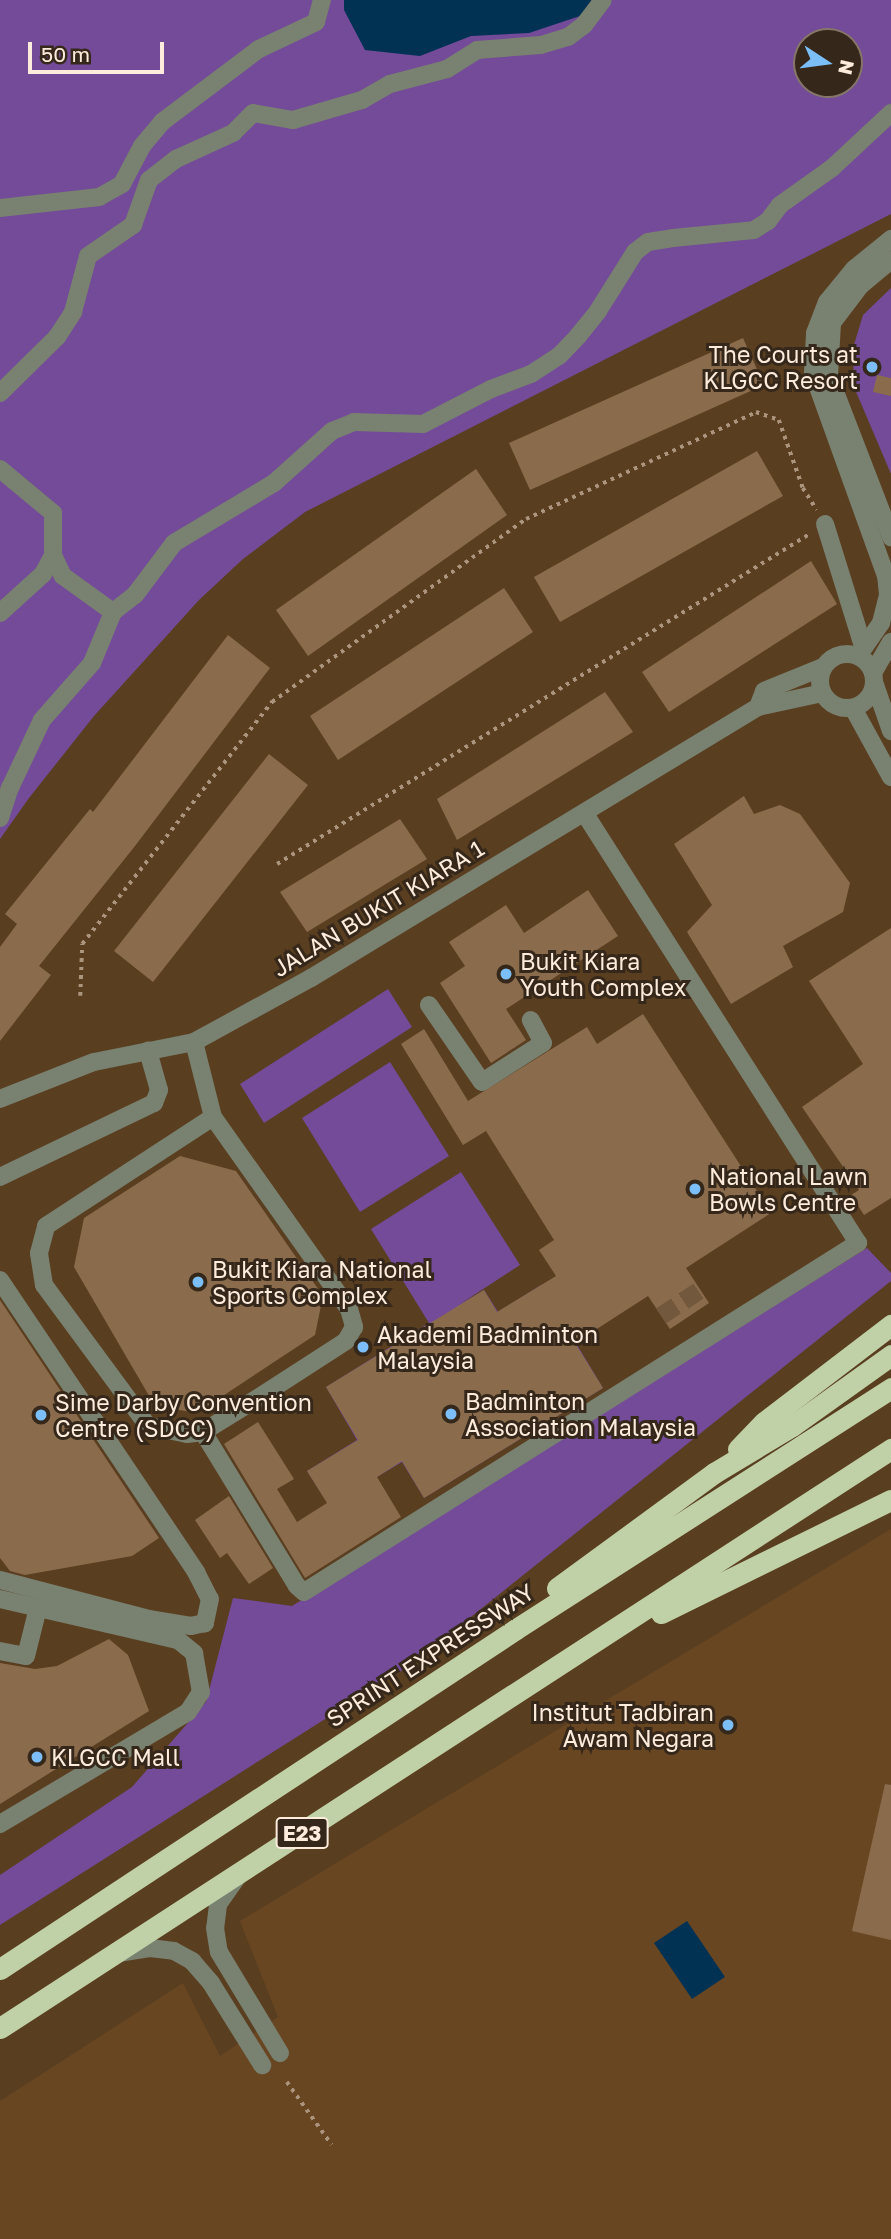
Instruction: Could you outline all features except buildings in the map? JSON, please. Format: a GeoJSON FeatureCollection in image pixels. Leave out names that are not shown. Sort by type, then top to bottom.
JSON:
{"type":"FeatureCollection","features":[{"type":"Feature","properties":{"kind":"highway"},"geometry":{"type":"LineString","coordinates":[[714,1472],[764,1422],[891,1325]]}},
{"type":"Feature","properties":{"kind":"highway"},"geometry":{"type":"LineString","coordinates":[[516,1629],[558,1587],[714,1472],[792,1426],[891,1355]]}},
{"type":"Feature","properties":{"kind":"highway","name":"SPRINT EXPRESSWAY"},"geometry":{"type":"LineString","coordinates":[[0,1969],[516,1629],[891,1388]]}},
{"type":"Feature","properties":{"kind":"highway","name":"E23"},"geometry":{"type":"LineString","coordinates":[[0,2028],[891,1449]]}},
{"type":"Feature","properties":{"kind":"highway"},"geometry":{"type":"LineString","coordinates":[[578,1654],[891,1500]]}},
{"type":"Feature","properties":{"kind":"street"},"geometry":{"type":"LineString","coordinates":[[0,208],[99,197],[122,184],[142,145],[162,122],[259,49],[316,22],[322,0]]}},
{"type":"Feature","properties":{"kind":"street"},"geometry":{"type":"LineString","coordinates":[[0,393],[57,337],[73,312],[88,256],[134,225],[149,180],[176,159],[233,133],[253,113],[293,120],[362,100],[390,84],[447,69],[477,50],[541,45],[569,37],[584,25],[603,0]]}},
{"type":"Feature","properties":{"kind":"street"},"geometry":{"type":"LineString","coordinates":[[0,818],[10,788],[42,720],[92,663],[113,612],[135,595],[174,543],[274,483],[332,431],[354,422],[423,424],[491,389],[531,374],[559,356],[578,337],[598,312],[635,252],[648,242],[673,237],[754,230],[768,221],[780,205],[832,168],[891,113]]}},
{"type":"Feature","properties":{"kind":"street"},"geometry":{"type":"LineString","coordinates":[[891,239],[855,269],[827,302],[815,333],[813,373],[884,567],[888,594],[881,622],[861,651],[842,654],[823,667],[820,685],[823,694],[835,706],[853,708],[868,698],[874,677],[891,642]]}},
{"type":"Feature","properties":{"kind":"street"},"geometry":{"type":"LineString","coordinates":[[891,260],[860,286],[832,323],[829,376],[891,537]]}},
{"type":"Feature","properties":{"kind":"street"},"geometry":{"type":"LineString","coordinates":[[0,469],[53,513],[53,555],[63,576],[113,612]]}},
{"type":"Feature","properties":{"kind":"street"},"geometry":{"type":"LineString","coordinates":[[825,524],[861,651],[874,677],[891,731]]}},
{"type":"Feature","properties":{"kind":"street"},"geometry":{"type":"LineString","coordinates":[[0,613],[43,574],[53,555]]}},
{"type":"Feature","properties":{"kind":"street","name":"JALAN BUKIT KIARA 1"},"geometry":{"type":"LineString","coordinates":[[758,707],[764,691],[823,667]]}},
{"type":"Feature","properties":{"kind":"street","name":"JALAN BUKIT KIARA 1"},"geometry":{"type":"LineString","coordinates":[[0,1099],[94,1062],[194,1042],[311,978],[586,814],[758,707],[823,694]]}},
{"type":"Feature","properties":{"kind":"street"},"geometry":{"type":"LineString","coordinates":[[853,708],[891,777]]}},
{"type":"Feature","properties":{"kind":"street"},"geometry":{"type":"LineString","coordinates":[[203,1432],[297,1586],[304,1592],[858,1243],[662,939],[586,814]]}},
{"type":"Feature","properties":{"kind":"street"},"geometry":{"type":"LineString","coordinates":[[429,1006],[482,1082],[543,1043],[531,1020]]}},
{"type":"Feature","properties":{"kind":"street"},"geometry":{"type":"LineString","coordinates":[[194,1042],[213,1117],[349,1308],[354,1326],[346,1341],[203,1432],[187,1434],[148,1426],[44,1285],[39,1253],[46,1226],[213,1117]]}},
{"type":"Feature","properties":{"kind":"street"},"geometry":{"type":"LineString","coordinates":[[0,1177],[153,1103],[159,1090],[148,1051]]}},
{"type":"Feature","properties":{"kind":"street"},"geometry":{"type":"LineString","coordinates":[[0,1280],[196,1572],[210,1599],[205,1623],[191,1626],[149,1619],[0,1580]]}},
{"type":"Feature","properties":{"kind":"street"},"geometry":{"type":"LineString","coordinates":[[0,1598],[178,1640],[194,1653],[201,1692],[188,1712],[0,1824]]}},
{"type":"Feature","properties":{"kind":"street"},"geometry":{"type":"LineString","coordinates":[[0,1651],[26,1656],[38,1608]]}},
{"type":"Feature","properties":{"kind":"street"},"geometry":{"type":"LineString","coordinates":[[240,1874],[218,1905],[215,1928],[219,1952],[280,2053]]}},
{"type":"Feature","properties":{"kind":"street"},"geometry":{"type":"LineString","coordinates":[[116,1954],[150,1948],[174,1951],[192,1961],[211,1983],[262,2065]]}},
{"type":"Feature","properties":{"kind":"path"},"geometry":{"type":"LineString","coordinates":[[80,996],[82,944],[272,702],[526,519],[756,412],[779,421],[803,488],[825,524],[277,863]]}},
{"type":"Feature","properties":{"kind":"path"},"geometry":{"type":"LineString","coordinates":[[287,2082],[331,2145]]}},
{"type":"Feature","properties":{"kind":"shaded area"},"geometry":{"type":"Polygon","coordinates":[[[0,0],[891,0],[891,214],[305,512],[243,559],[199,600],[94,716],[0,839],[0,0]]]}},
{"type":"Feature","properties":{"kind":"shaded area","name":"The Courts at KLGCC Resort"},"geometry":{"type":"Polygon","coordinates":[[[891,288],[891,474],[854,387],[853,348],[863,315],[891,288]]]}},
{"type":"Feature","properties":{"kind":"shaded area"},"geometry":{"type":"Polygon","coordinates":[[[388,989],[412,1027],[264,1123],[240,1084],[388,989]]]}},
{"type":"Feature","properties":{"kind":"shaded area"},"geometry":{"type":"Polygon","coordinates":[[[390,1062],[449,1156],[360,1212],[302,1118],[390,1062]]]}},
{"type":"Feature","properties":{"kind":"shaded area","name":"Badminton Association Malaysia"},"geometry":{"type":"Polygon","coordinates":[[[461,1172],[520,1265],[460,1304],[484,1290],[498,1312],[541,1285],[603,1388],[424,1498],[402,1462],[360,1487],[353,1477],[323,1496],[307,1471],[357,1440],[326,1387],[429,1323],[371,1229],[461,1172]]]}},
{"type":"Feature","properties":{"kind":"shaded area"},"geometry":{"type":"Polygon","coordinates":[[[867,1248],[891,1273],[891,1281],[412,1664],[0,1925],[0,1875],[132,1787],[206,1702],[233,1598],[292,1606],[867,1248]]]}},
{"type":"Feature","properties":{"kind":"shaded area","name":"Institut Tadbiran Awam Negara"},"geometry":{"type":"Polygon","coordinates":[[[891,1529],[891,2239],[0,2239],[0,2101],[183,1983],[220,2056],[278,2017],[240,1921],[891,1529]]]}},
{"type":"Feature","properties":{"kind":"water"},"geometry":{"type":"Polygon","coordinates":[[[344,0],[592,0],[583,15],[529,33],[471,36],[420,56],[365,50],[344,10],[344,0]]]}},
{"type":"Feature","properties":{"kind":"water"},"geometry":{"type":"Polygon","coordinates":[[[687,1921],[725,1977],[692,1999],[654,1943],[687,1921]]]}},
{"type":"Feature","properties":{"kind":"tunnel"},"geometry":{"type":"LineString","coordinates":[[661,1316],[700,1290]]}},
{"type":"Feature","properties":{"kind":"place","name":"The Courts at KLGCC Resort"},"geometry":{"type":"Point","coordinates":[872,367]}},
{"type":"Feature","properties":{"kind":"place","name":"Bukit Kiara Youth Complex"},"geometry":{"type":"Point","coordinates":[506,974]}},
{"type":"Feature","properties":{"kind":"place","name":"National Lawn Bowls Centre"},"geometry":{"type":"Point","coordinates":[695,1189]}},
{"type":"Feature","properties":{"kind":"place","name":"Bukit Kiara National Sports Complex"},"geometry":{"type":"Point","coordinates":[198,1282]}},
{"type":"Feature","properties":{"kind":"place","name":"Akademi Badminton Malaysia"},"geometry":{"type":"Point","coordinates":[363,1347]}},
{"type":"Feature","properties":{"kind":"place","name":"Badminton Association Malaysia"},"geometry":{"type":"Point","coordinates":[451,1414]}},
{"type":"Feature","properties":{"kind":"place","name":"Sime Darby Convention Centre (SDCC)"},"geometry":{"type":"Point","coordinates":[41,1415]}},
{"type":"Feature","properties":{"kind":"place","name":"Institut Tadbiran Awam Negara"},"geometry":{"type":"Point","coordinates":[728,1725]}},
{"type":"Feature","properties":{"kind":"place","name":"KLGCC Mall"},"geometry":{"type":"Point","coordinates":[37,1757]}}]}
